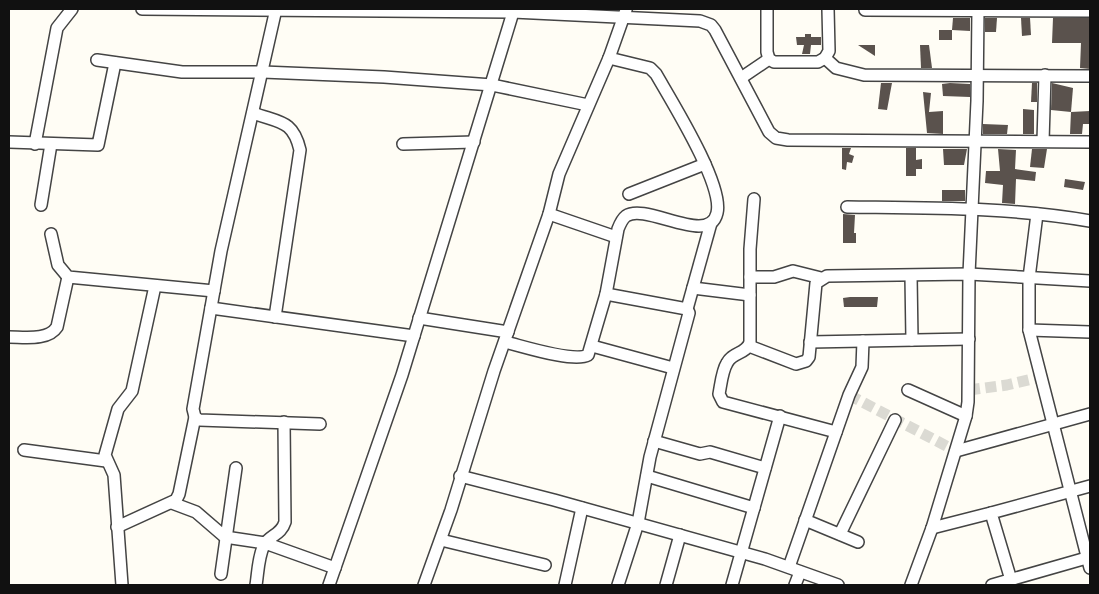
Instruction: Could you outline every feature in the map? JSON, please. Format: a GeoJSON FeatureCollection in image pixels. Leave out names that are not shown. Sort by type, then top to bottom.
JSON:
{"type":"FeatureCollection","features":[{"type":"Feature","properties":{"kind":"street"},"geometry":{"type":"LineString","coordinates":[[36,144],[57,28],[72,9]]}},
{"type":"Feature","properties":{"kind":"street"},"geometry":{"type":"LineString","coordinates":[[142,9],[626,12],[700,21],[711,25],[715,30],[769,132],[776,138],[788,140],[1090,142]]}},
{"type":"Feature","properties":{"kind":"street"},"geometry":{"type":"LineString","coordinates":[[700,21],[703,9]]}},
{"type":"Feature","properties":{"kind":"street"},"geometry":{"type":"LineString","coordinates":[[767,9],[767,52],[769,59],[774,62],[809,62],[825,58],[829,51],[828,9]]}},
{"type":"Feature","properties":{"kind":"street"},"geometry":{"type":"LineString","coordinates":[[865,10],[978,9],[1090,11]]}},
{"type":"Feature","properties":{"kind":"street"},"geometry":{"type":"LineString","coordinates":[[911,585],[932,528],[966,416],[978,9]]}},
{"type":"Feature","properties":{"kind":"street"},"geometry":{"type":"LineString","coordinates":[[118,527],[172,503],[179,494],[195,417],[193,410],[214,291],[276,10]]}},
{"type":"Feature","properties":{"kind":"street"},"geometry":{"type":"LineString","coordinates":[[329,585],[414,336],[514,11]]}},
{"type":"Feature","properties":{"kind":"street"},"geometry":{"type":"LineString","coordinates":[[424,585],[441,540],[460,476],[549,214],[559,174],[610,58],[626,12]]}},
{"type":"Feature","properties":{"kind":"street"},"geometry":{"type":"LineString","coordinates":[[610,58],[650,68],[656,74],[705,164],[718,196],[717,214],[711,223],[687,309],[689,317],[673,368],[654,441],[638,523],[618,585]]}},
{"type":"Feature","properties":{"kind":"street"},"geometry":{"type":"LineString","coordinates":[[825,58],[836,68],[864,75],[1090,76]]}},
{"type":"Feature","properties":{"kind":"street"},"geometry":{"type":"LineString","coordinates":[[741,78],[769,59]]}},
{"type":"Feature","properties":{"kind":"street"},"geometry":{"type":"LineString","coordinates":[[97,60],[182,72],[263,72],[384,77],[492,85],[588,105]]}},
{"type":"Feature","properties":{"kind":"street"},"geometry":{"type":"LineString","coordinates":[[9,142],[98,146],[115,63]]}},
{"type":"Feature","properties":{"kind":"street"},"geometry":{"type":"LineString","coordinates":[[1043,142],[1045,75]]}},
{"type":"Feature","properties":{"kind":"street"},"geometry":{"type":"LineString","coordinates":[[253,113],[292,128],[300,150],[275,317]]}},
{"type":"Feature","properties":{"kind":"street"},"geometry":{"type":"LineString","coordinates":[[403,144],[474,142]]}},
{"type":"Feature","properties":{"kind":"street"},"geometry":{"type":"LineString","coordinates":[[41,205],[51,144]]}},
{"type":"Feature","properties":{"kind":"street"},"geometry":{"type":"LineString","coordinates":[[630,194],[705,164]]}},
{"type":"Feature","properties":{"kind":"street"},"geometry":{"type":"LineString","coordinates":[[749,346],[754,199]]}},
{"type":"Feature","properties":{"kind":"street"},"geometry":{"type":"LineString","coordinates":[[847,207],[972,208],[1090,221]]}},
{"type":"Feature","properties":{"kind":"street"},"geometry":{"type":"LineString","coordinates":[[419,318],[507,337],[583,358],[588,355],[592,346],[606,294],[616,237],[622,220],[627,215],[639,213],[699,227],[711,223]]}},
{"type":"Feature","properties":{"kind":"street"},"geometry":{"type":"LineString","coordinates":[[549,214],[616,237]]}},
{"type":"Feature","properties":{"kind":"street"},"geometry":{"type":"LineString","coordinates":[[992,585],[1089,561],[1029,330],[1029,278],[1036,214]]}},
{"type":"Feature","properties":{"kind":"street"},"geometry":{"type":"LineString","coordinates":[[51,234],[58,265],[68,277],[214,291]]}},
{"type":"Feature","properties":{"kind":"street"},"geometry":{"type":"LineString","coordinates":[[750,277],[774,277],[793,271],[821,278],[827,276],[969,274],[1090,281]]}},
{"type":"Feature","properties":{"kind":"street"},"geometry":{"type":"LineString","coordinates":[[911,276],[912,340]]}},
{"type":"Feature","properties":{"kind":"street"},"geometry":{"type":"LineString","coordinates":[[9,337],[40,336],[54,332],[58,327],[68,277]]}},
{"type":"Feature","properties":{"kind":"street"},"geometry":{"type":"LineString","coordinates":[[749,346],[796,364],[802,364],[809,356],[814,289],[821,278]]}},
{"type":"Feature","properties":{"kind":"street"},"geometry":{"type":"LineString","coordinates":[[122,585],[114,475],[106,460],[106,449],[118,409],[132,391],[155,286]]}},
{"type":"Feature","properties":{"kind":"street"},"geometry":{"type":"LineString","coordinates":[[693,288],[750,295]]}},
{"type":"Feature","properties":{"kind":"street"},"geometry":{"type":"LineString","coordinates":[[606,294],[687,309]]}},
{"type":"Feature","properties":{"kind":"street"},"geometry":{"type":"LineString","coordinates":[[211,308],[414,336]]}},
{"type":"Feature","properties":{"kind":"street"},"geometry":{"type":"LineString","coordinates":[[1029,330],[1090,332]]}},
{"type":"Feature","properties":{"kind":"street"},"geometry":{"type":"LineString","coordinates":[[810,342],[968,339]]}},
{"type":"Feature","properties":{"kind":"street"},"geometry":{"type":"LineString","coordinates":[[789,567],[836,432],[862,366],[864,341]]}},
{"type":"Feature","properties":{"kind":"street"},"geometry":{"type":"LineString","coordinates":[[592,346],[673,368]]}},
{"type":"Feature","properties":{"kind":"street"},"geometry":{"type":"LineString","coordinates":[[749,346],[727,362],[719,394],[723,402],[836,432]]}},
{"type":"Feature","properties":{"kind":"street"},"geometry":{"type":"LineString","coordinates":[[908,390],[966,416]]}},
{"type":"Feature","properties":{"kind":"street"},"geometry":{"type":"LineString","coordinates":[[956,451],[1090,414]]}},
{"type":"Feature","properties":{"kind":"street"},"geometry":{"type":"LineString","coordinates":[[732,585],[743,553],[780,416]]}},
{"type":"Feature","properties":{"kind":"street"},"geometry":{"type":"LineString","coordinates":[[195,417],[199,420],[320,424]]}},
{"type":"Feature","properties":{"kind":"street"},"geometry":{"type":"LineString","coordinates":[[840,534],[895,420]]}},
{"type":"Feature","properties":{"kind":"street"},"geometry":{"type":"LineString","coordinates":[[256,585],[260,556],[265,543],[279,534],[284,522],[284,422]]}},
{"type":"Feature","properties":{"kind":"street"},"geometry":{"type":"LineString","coordinates":[[654,441],[700,454],[710,452],[765,468]]}},
{"type":"Feature","properties":{"kind":"street"},"geometry":{"type":"LineString","coordinates":[[24,450],[106,460]]}},
{"type":"Feature","properties":{"kind":"street"},"geometry":{"type":"LineString","coordinates":[[221,574],[236,468]]}},
{"type":"Feature","properties":{"kind":"street"},"geometry":{"type":"LineString","coordinates":[[460,476],[743,553],[838,585]]}},
{"type":"Feature","properties":{"kind":"street"},"geometry":{"type":"LineString","coordinates":[[647,476],[754,508]]}},
{"type":"Feature","properties":{"kind":"street"},"geometry":{"type":"LineString","coordinates":[[932,528],[1090,486]]}},
{"type":"Feature","properties":{"kind":"street"},"geometry":{"type":"LineString","coordinates":[[172,503],[196,512],[225,536],[265,543],[335,568]]}},
{"type":"Feature","properties":{"kind":"street"},"geometry":{"type":"LineString","coordinates":[[566,585],[582,508]]}},
{"type":"Feature","properties":{"kind":"street"},"geometry":{"type":"LineString","coordinates":[[991,513],[1011,580]]}},
{"type":"Feature","properties":{"kind":"street"},"geometry":{"type":"LineString","coordinates":[[805,520],[858,542]]}},
{"type":"Feature","properties":{"kind":"street"},"geometry":{"type":"LineString","coordinates":[[666,585],[680,535]]}},
{"type":"Feature","properties":{"kind":"street"},"geometry":{"type":"LineString","coordinates":[[441,540],[545,565]]}},
{"type":"Feature","properties":{"kind":"street"},"geometry":{"type":"LineString","coordinates":[[795,585],[800,572]]}},
{"type":"Feature","properties":{"kind":"building"},"geometry":{"type":"Polygon","coordinates":[[[953,18],[970,18],[970,31],[952,30],[953,18]]]}},
{"type":"Feature","properties":{"kind":"building"},"geometry":{"type":"Polygon","coordinates":[[[985,18],[997,18],[996,32],[985,32],[985,18]]]}},
{"type":"Feature","properties":{"kind":"building"},"geometry":{"type":"Polygon","coordinates":[[[1021,18],[1030,18],[1031,35],[1022,36],[1021,18]]]}},
{"type":"Feature","properties":{"kind":"building"},"geometry":{"type":"Polygon","coordinates":[[[1053,18],[1090,18],[1090,69],[1080,68],[1081,43],[1052,43],[1053,18]]]}},
{"type":"Feature","properties":{"kind":"building"},"geometry":{"type":"Polygon","coordinates":[[[939,30],[952,30],[952,40],[939,40],[939,30]]]}},
{"type":"Feature","properties":{"kind":"building"},"geometry":{"type":"Polygon","coordinates":[[[805,34],[811,34],[811,37],[821,37],[821,45],[811,45],[810,54],[802,54],[804,45],[797,45],[796,37],[805,37],[805,34]]]}},
{"type":"Feature","properties":{"kind":"building"},"geometry":{"type":"Polygon","coordinates":[[[858,45],[875,45],[875,56],[858,45]]]}},
{"type":"Feature","properties":{"kind":"building"},"geometry":{"type":"Polygon","coordinates":[[[920,45],[929,45],[932,68],[921,68],[920,45]]]}},
{"type":"Feature","properties":{"kind":"building"},"geometry":{"type":"Polygon","coordinates":[[[881,83],[892,83],[887,110],[878,109],[881,83]]]}},
{"type":"Feature","properties":{"kind":"building"},"geometry":{"type":"Polygon","coordinates":[[[1032,83],[1037,83],[1037,102],[1031,102],[1032,83]]]}},
{"type":"Feature","properties":{"kind":"building"},"geometry":{"type":"Polygon","coordinates":[[[1052,83],[1073,88],[1071,112],[1051,110],[1052,83]]]}},
{"type":"Feature","properties":{"kind":"building"},"geometry":{"type":"Polygon","coordinates":[[[942,84],[970,84],[970,97],[943,96],[942,84]]]}},
{"type":"Feature","properties":{"kind":"building"},"geometry":{"type":"Polygon","coordinates":[[[923,92],[931,93],[929,112],[943,111],[943,134],[927,133],[923,92]]]}},
{"type":"Feature","properties":{"kind":"building"},"geometry":{"type":"Polygon","coordinates":[[[1023,109],[1034,110],[1034,134],[1023,134],[1023,109]]]}},
{"type":"Feature","properties":{"kind":"building"},"geometry":{"type":"Polygon","coordinates":[[[1090,111],[1090,124],[1083,124],[1082,134],[1070,134],[1071,112],[1090,111]]]}},
{"type":"Feature","properties":{"kind":"building"},"geometry":{"type":"Polygon","coordinates":[[[983,124],[1008,125],[1007,134],[983,134],[983,124]]]}},
{"type":"Feature","properties":{"kind":"building"},"geometry":{"type":"Polygon","coordinates":[[[842,148],[851,148],[849,154],[854,156],[852,163],[847,162],[846,170],[842,169],[842,148]]]}},
{"type":"Feature","properties":{"kind":"building"},"geometry":{"type":"Polygon","coordinates":[[[906,148],[916,148],[916,160],[922,159],[922,169],[916,169],[916,176],[906,176],[906,148]]]}},
{"type":"Feature","properties":{"kind":"building"},"geometry":{"type":"Polygon","coordinates":[[[943,149],[967,149],[964,165],[944,165],[943,149]]]}},
{"type":"Feature","properties":{"kind":"building"},"geometry":{"type":"Polygon","coordinates":[[[998,149],[1016,150],[1015,169],[1036,172],[1035,181],[1016,179],[1015,204],[1002,203],[1003,185],[985,183],[986,171],[1000,171],[998,149]]]}},
{"type":"Feature","properties":{"kind":"building"},"geometry":{"type":"Polygon","coordinates":[[[1032,149],[1047,149],[1044,168],[1030,167],[1032,149]]]}},
{"type":"Feature","properties":{"kind":"building"},"geometry":{"type":"Polygon","coordinates":[[[1065,179],[1085,182],[1083,190],[1064,187],[1065,179]]]}},
{"type":"Feature","properties":{"kind":"building"},"geometry":{"type":"Polygon","coordinates":[[[942,190],[965,190],[965,201],[942,201],[942,190]]]}},
{"type":"Feature","properties":{"kind":"building"},"geometry":{"type":"Polygon","coordinates":[[[843,214],[855,215],[854,233],[856,233],[856,243],[843,243],[843,214]]]}},
{"type":"Feature","properties":{"kind":"building"},"geometry":{"type":"Polygon","coordinates":[[[878,297],[877,307],[844,307],[843,298],[878,297]]]}},
{"type":"Feature","properties":{"kind":"tunnel"},"geometry":{"type":"LineString","coordinates":[[969,390],[1007,385],[1041,377]]}},
{"type":"Feature","properties":{"kind":"tunnel"},"geometry":{"type":"LineString","coordinates":[[849,395],[956,451]]}}]}
